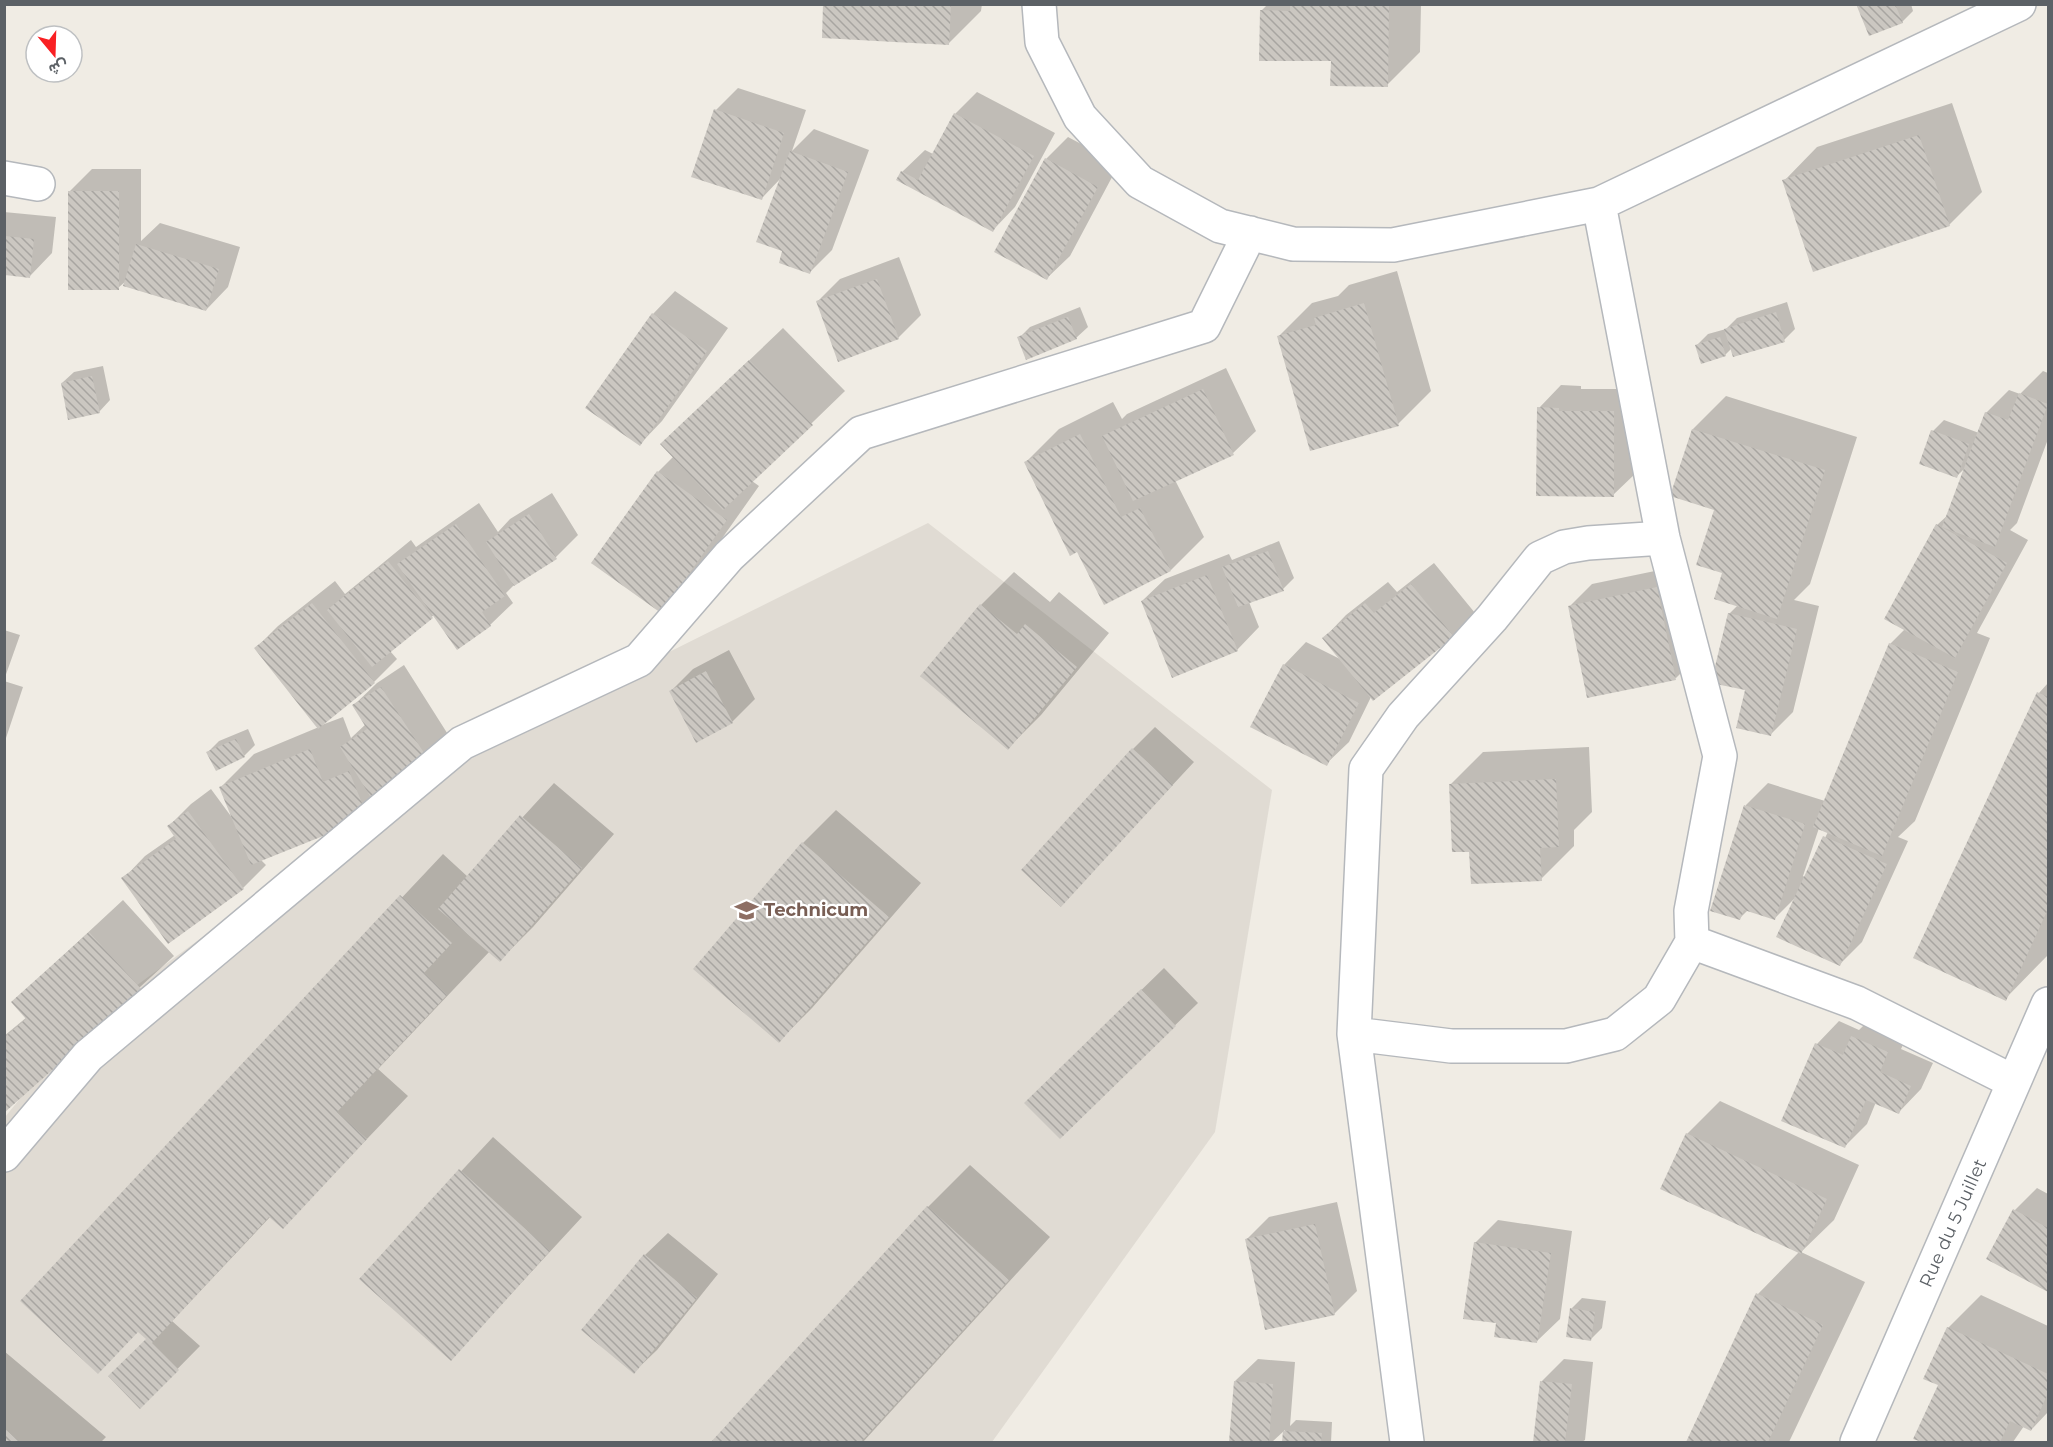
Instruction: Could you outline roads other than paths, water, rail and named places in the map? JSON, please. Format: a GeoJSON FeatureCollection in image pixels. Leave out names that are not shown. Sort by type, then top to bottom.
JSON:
{"type":"FeatureCollection","features":[{"type":"Feature","properties":{"kind":"street"},"geometry":{"type":"LineString","coordinates":[[1039,4],[1042,42],[1080,117],[1140,182],[1220,226],[1293,244],[1393,245],[1599,204],[1980,14],[2019,4]]}},
{"type":"Feature","properties":{"kind":"street"},"geometry":{"type":"LineString","coordinates":[[4,178],[38,184]]}},
{"type":"Feature","properties":{"kind":"street"},"geometry":{"type":"LineString","coordinates":[[1354,1034],[1451,1046],[1566,1046],[1615,1034],[1659,999],[1692,942],[1691,911],[1720,756],[1663,538],[1599,204]]}},
{"type":"Feature","properties":{"kind":"street"},"geometry":{"type":"LineString","coordinates":[[4,1155],[88,1056],[462,744],[639,660],[729,556],[861,433],[1204,326],[1250,233]]}},
{"type":"Feature","properties":{"kind":"street"},"geometry":{"type":"LineString","coordinates":[[1407,1443],[1354,1034],[1366,769],[1403,716],[1492,618],[1540,558],[1563,547],[1663,538]]}},
{"type":"Feature","properties":{"kind":"street"},"geometry":{"type":"LineString","coordinates":[[1692,942],[1857,1003],[2014,1082]]}},
{"type":"Feature","properties":{"kind":"street","name":"Rue du 5 Juillet"},"geometry":{"type":"LineString","coordinates":[[1857,1443],[2049,1004]]}},
{"type":"Feature","properties":{"kind":"place","name":"Technicum"},"geometry":{"type":"Point","coordinates":[746,910]}}]}
